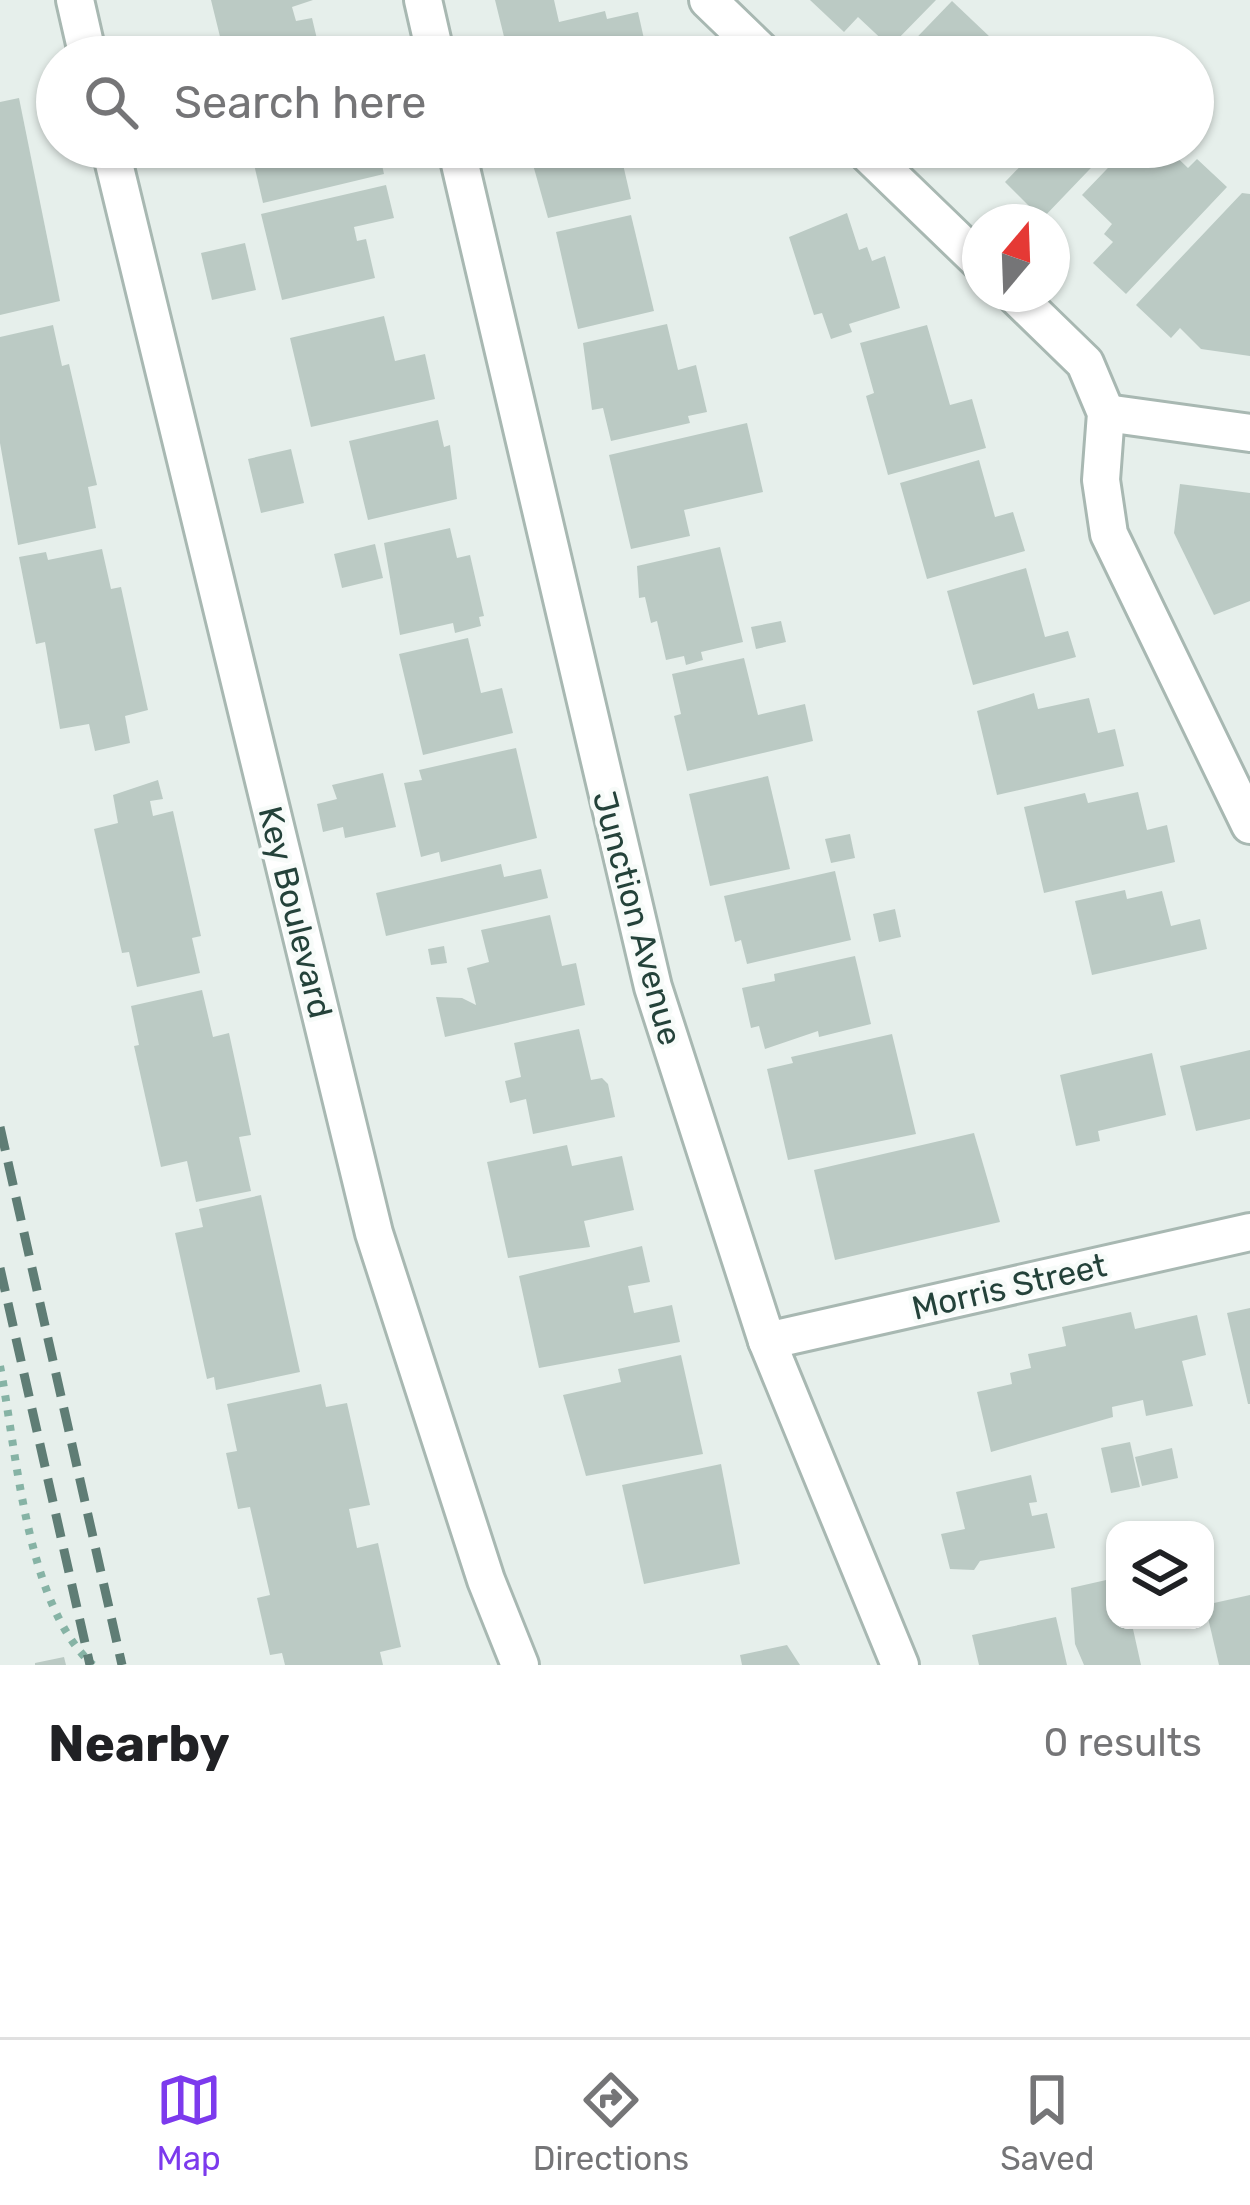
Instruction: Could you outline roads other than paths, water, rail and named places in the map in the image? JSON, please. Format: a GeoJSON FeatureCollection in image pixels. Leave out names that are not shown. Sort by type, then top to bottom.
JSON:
{"type":"FeatureCollection","features":[{"type":"Feature","properties":{"kind":"street"},"geometry":{"type":"LineString","coordinates":[[74,0],[83,36]]}},
{"type":"Feature","properties":{"kind":"street"},"geometry":{"type":"LineString","coordinates":[[423,0],[431,36]]}},
{"type":"Feature","properties":{"kind":"street"},"geometry":{"type":"LineString","coordinates":[[707,0],[745,36]]}},
{"type":"Feature","properties":{"kind":"street","name":"Key Boulevard"},"geometry":{"type":"LineString","coordinates":[[115,168],[374,1233],[486,1580],[520,1665]]}},
{"type":"Feature","properties":{"kind":"street","name":"Junction Avenue"},"geometry":{"type":"LineString","coordinates":[[461,168],[577,683],[652,987],[767,1341],[900,1665]]}},
{"type":"Feature","properties":{"kind":"street"},"geometry":{"type":"LineString","coordinates":[[883,168],[962,245]]}},
{"type":"Feature","properties":{"kind":"street"},"geometry":{"type":"LineString","coordinates":[[1033,312],[1085,363],[1106,413],[1101,480],[1109,534],[1250,825]]}},
{"type":"Feature","properties":{"kind":"street"},"geometry":{"type":"LineString","coordinates":[[1106,413],[1250,433]]}},
{"type":"Feature","properties":{"kind":"street","name":"Morris Street"},"geometry":{"type":"LineString","coordinates":[[767,1341],[1250,1232]]}},
{"type":"Feature","properties":{"kind":"railway"},"geometry":{"type":"LineString","coordinates":[[0,1127],[122,1665]]}},
{"type":"Feature","properties":{"kind":"railway"},"geometry":{"type":"LineString","coordinates":[[0,1268],[90,1665]]}}]}
